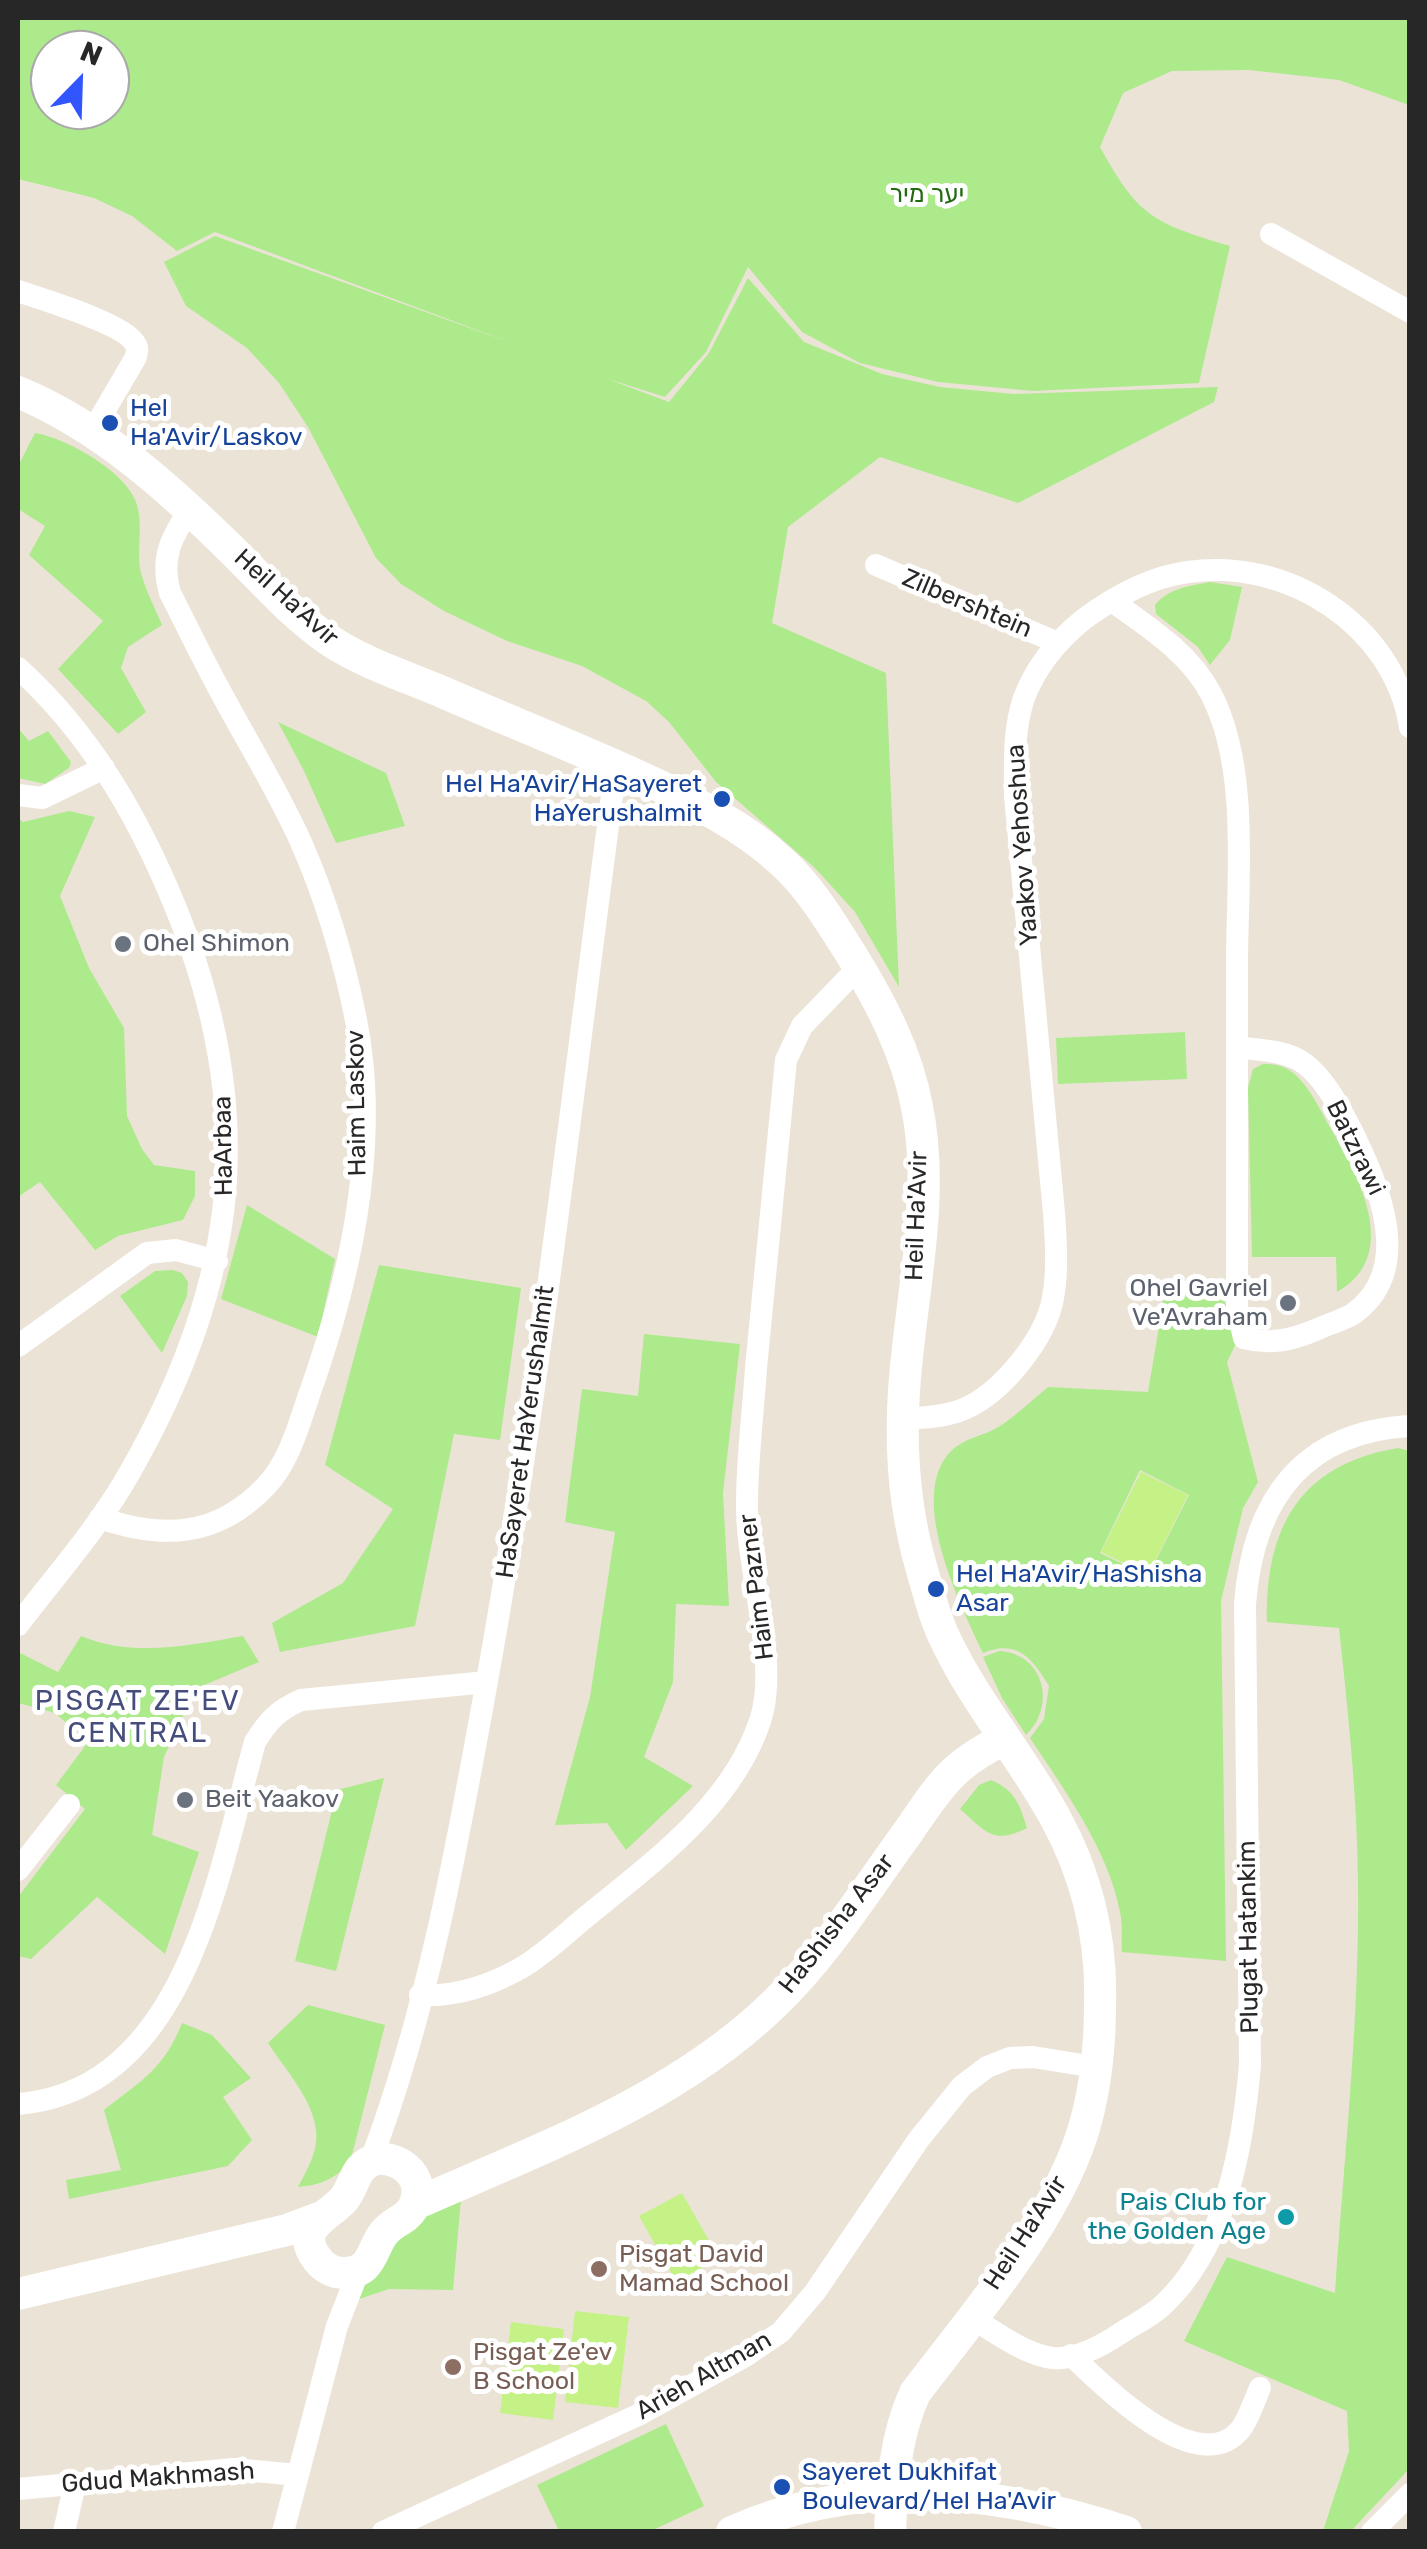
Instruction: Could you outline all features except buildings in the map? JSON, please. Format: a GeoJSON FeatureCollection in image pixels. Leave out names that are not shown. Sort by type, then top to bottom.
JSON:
{"type":"FeatureCollection","features":[{"type":"Feature","properties":{"kind":"street"},"geometry":{"type":"LineString","coordinates":[[1271,234],[1410,312]]}},
{"type":"Feature","properties":{"kind":"street"},"geometry":{"type":"LineString","coordinates":[[18,292],[82,313],[132,338],[136,357],[92,432]]}},
{"type":"Feature","properties":{"kind":"street","name":"Heil Ha'Avir"},"geometry":{"type":"LineString","coordinates":[[18,392],[92,432],[147,471],[287,606],[340,647],[616,766],[715,812],[761,842],[798,878],[859,968],[906,1063],[918,1111],[923,1212],[904,1418],[905,1490],[915,1547],[936,1615],[968,1683],[1056,1818],[1087,1896],[1098,1939],[1101,1984],[1096,2067],[1085,2125],[1071,2162],[1042,2218],[936,2365],[890,2532]]}},
{"type":"Feature","properties":{"kind":"street","name":"Haim Laskov"},"geometry":{"type":"LineString","coordinates":[[100,1518],[138,1531],[184,1530],[235,1511],[269,1483],[299,1425],[332,1327],[353,1237],[361,1170],[362,1064],[356,1021],[324,906],[301,842],[170,593],[164,574],[170,539],[190,509]]}},
{"type":"Feature","properties":{"kind":"street","name":"Zilbershtein"},"geometry":{"type":"LineString","coordinates":[[876,565],[1058,643]]}},
{"type":"Feature","properties":{"kind":"street","name":"Yaakov Yehoshua"},"geometry":{"type":"LineString","coordinates":[[904,1418],[925,1418],[966,1408],[992,1390],[1035,1342],[1053,1301],[1057,1252],[1014,769],[1024,697],[1044,661],[1075,626],[1112,600],[1156,580],[1185,572],[1244,571],[1274,577],[1326,602],[1376,648],[1396,682],[1410,727]]}},
{"type":"Feature","properties":{"kind":"street","name":"Batzrawi"},"geometry":{"type":"LineString","coordinates":[[1112,600],[1190,664],[1212,695],[1224,724],[1233,763],[1236,812],[1237,1308],[1244,1338],[1290,1340],[1352,1314],[1370,1297],[1388,1246],[1386,1222],[1367,1163],[1347,1122],[1316,1075],[1290,1056],[1237,1047]]}},
{"type":"Feature","properties":{"kind":"street","name":"HaArbaa"},"geometry":{"type":"LineString","coordinates":[[18,668],[79,731],[151,850],[195,955],[226,1111],[228,1162],[226,1212],[217,1261],[190,1344],[166,1400],[130,1472],[100,1518],[18,1625]]}},
{"type":"Feature","properties":{"kind":"street","name":"HaSayeret HaYerushalmit"},"geometry":{"type":"LineString","coordinates":[[399,2175],[392,2120],[394,2090],[456,1851],[521,1492],[616,766]]}},
{"type":"Feature","properties":{"kind":"street"},"geometry":{"type":"LineString","coordinates":[[18,795],[42,798],[104,768]]}},
{"type":"Feature","properties":{"kind":"street","name":"Haim Pazner"},"geometry":{"type":"LineString","coordinates":[[420,1995],[469,1990],[521,1968],[550,1946],[702,1815],[746,1752],[760,1720],[767,1681],[766,1660],[748,1549],[747,1504],[786,1060],[802,1026],[859,968]]}},
{"type":"Feature","properties":{"kind":"street"},"geometry":{"type":"LineString","coordinates":[[18,1346],[146,1253],[176,1250],[217,1261]]}},
{"type":"Feature","properties":{"kind":"street","name":"Plugat Hatankim"},"geometry":{"type":"LineString","coordinates":[[1071,2355],[1104,2344],[1161,2307],[1187,2279],[1223,2206],[1237,2156],[1246,2110],[1250,2048],[1245,1604],[1248,1565],[1260,1524],[1276,1492],[1320,1450],[1354,1434],[1410,1426]]}},
{"type":"Feature","properties":{"kind":"street"},"geometry":{"type":"LineString","coordinates":[[18,2104],[45,2100],[94,2081],[147,2034],[168,2004],[182,1978],[213,1892],[255,1742],[280,1709],[301,1700],[487,1682]]}},
{"type":"Feature","properties":{"kind":"street","name":"HaShisha Asar"},"geometry":{"type":"LineString","coordinates":[[399,2175],[448,2180],[490,2171],[606,2117],[733,2040],[811,1965],[954,1773],[1005,1738]]}},
{"type":"Feature","properties":{"kind":"street"},"geometry":{"type":"LineString","coordinates":[[18,1870],[69,1805]]}},
{"type":"Feature","properties":{"kind":"street","name":"Arieh Altman"},"geometry":{"type":"LineString","coordinates":[[383,2532],[638,2416],[748,2355],[781,2332],[815,2292],[919,2140],[962,2086],[987,2067],[1010,2058],[1032,2057],[1096,2067]]}},
{"type":"Feature","properties":{"kind":"street"},"geometry":{"type":"LineString","coordinates":[[18,2294],[262,2236],[318,2218],[344,2199],[357,2170],[399,2175],[406,2217],[384,2232],[373,2257],[358,2270],[328,2358],[283,2532]]}},
{"type":"Feature","properties":{"kind":"street"},"geometry":{"type":"LineString","coordinates":[[318,2218],[311,2233],[332,2304],[328,2358]]}},
{"type":"Feature","properties":{"kind":"street"},"geometry":{"type":"LineString","coordinates":[[262,2236],[286,2238],[338,2273],[358,2270]]}},
{"type":"Feature","properties":{"kind":"street"},"geometry":{"type":"LineString","coordinates":[[970,2317],[1035,2352],[1052,2358],[1071,2355],[1123,2404],[1178,2438],[1205,2444],[1227,2440],[1240,2430],[1260,2388]]}},
{"type":"Feature","properties":{"kind":"street","name":"Gdud Makhmash"},"geometry":{"type":"LineString","coordinates":[[18,2490],[234,2469],[298,2475]]}},
{"type":"Feature","properties":{"kind":"street"},"geometry":{"type":"LineString","coordinates":[[64,2532],[75,2484]]}},
{"type":"Feature","properties":{"kind":"street"},"geometry":{"type":"LineString","coordinates":[[732,2532],[769,2515],[859,2495],[900,2493],[982,2497],[1060,2512],[1126,2532]]}},
{"type":"Feature","properties":{"kind":"street","name":"Heil Ha'Avir"},"geometry":{"type":"LineString","coordinates":[[900,2493],[906,2532]]}},
{"type":"Feature","properties":{"kind":"street"},"geometry":{"type":"LineString","coordinates":[[1379,2527],[1410,2494]]}},
{"type":"Feature","properties":{"kind":"green space","name":"יער מיר"},"geometry":{"type":"Polygon","coordinates":[[[18,18],[1409,18],[1409,105],[1339,80],[1249,70],[1172,71],[1123,93],[1100,147],[1126,189],[1166,223],[1230,246],[1199,383],[1033,391],[938,382],[860,363],[802,332],[748,267],[706,352],[665,397],[608,379],[669,402],[709,353],[748,278],[804,342],[882,374],[940,387],[1014,394],[1218,387],[1214,402],[1018,503],[880,457],[788,527],[772,623],[886,673],[899,987],[855,912],[815,868],[716,782],[669,722],[646,701],[582,666],[507,641],[444,611],[401,584],[376,558],[308,427],[279,383],[247,348],[186,306],[164,262],[215,236],[517,345],[215,232],[177,251],[132,216],[94,198],[18,179],[18,18]]]}},
{"type":"Feature","properties":{"kind":"green space"},"geometry":{"type":"Polygon","coordinates":[[[35,433],[93,458],[120,479],[136,502],[141,573],[162,625],[128,647],[121,668],[146,712],[118,734],[58,669],[103,621],[29,555],[45,526],[18,509],[18,466],[35,433]]]}},
{"type":"Feature","properties":{"kind":"green space"},"geometry":{"type":"Polygon","coordinates":[[[1210,582],[1242,587],[1230,640],[1210,665],[1198,647],[1156,614],[1155,605],[1173,591],[1210,582]]]}},
{"type":"Feature","properties":{"kind":"green space"},"geometry":{"type":"Polygon","coordinates":[[[278,722],[386,773],[405,826],[336,843],[278,722]]]}},
{"type":"Feature","properties":{"kind":"green space"},"geometry":{"type":"Polygon","coordinates":[[[18,728],[29,741],[48,731],[71,762],[69,768],[45,784],[18,778],[18,728]]]}},
{"type":"Feature","properties":{"kind":"green space"},"geometry":{"type":"Polygon","coordinates":[[[69,811],[95,817],[60,896],[89,968],[124,1028],[127,1116],[154,1165],[195,1171],[195,1196],[183,1220],[118,1236],[95,1250],[40,1182],[18,1197],[18,818],[23,822],[69,811]]]}},
{"type":"Feature","properties":{"kind":"green space"},"geometry":{"type":"Polygon","coordinates":[[[1185,1032],[1187,1079],[1058,1084],[1056,1038],[1185,1032]]]}},
{"type":"Feature","properties":{"kind":"green space"},"geometry":{"type":"Polygon","coordinates":[[[1263,1064],[1285,1068],[1304,1084],[1342,1148],[1362,1192],[1371,1237],[1367,1258],[1357,1277],[1337,1292],[1336,1257],[1252,1257],[1248,1088],[1253,1069],[1263,1064]]]}},
{"type":"Feature","properties":{"kind":"green space"},"geometry":{"type":"Polygon","coordinates":[[[247,1205],[335,1259],[318,1337],[221,1299],[247,1205]]]}},
{"type":"Feature","properties":{"kind":"green space"},"geometry":{"type":"Polygon","coordinates":[[[379,1265],[521,1288],[500,1440],[454,1434],[415,1626],[280,1652],[272,1623],[343,1583],[393,1509],[325,1465],[379,1265]]]}},
{"type":"Feature","properties":{"kind":"green space"},"geometry":{"type":"Polygon","coordinates":[[[155,1271],[182,1273],[188,1282],[187,1296],[162,1353],[120,1296],[155,1271]]]}},
{"type":"Feature","properties":{"kind":"green space"},"geometry":{"type":"Polygon","coordinates":[[[1221,1296],[1242,1331],[1227,1362],[1258,1482],[1243,1508],[1221,1601],[1226,1961],[1122,1952],[1120,1912],[1106,1866],[1084,1821],[1030,1738],[1044,1719],[1049,1686],[1030,1660],[1014,1650],[983,1653],[951,1580],[935,1522],[934,1494],[939,1470],[952,1450],[1000,1426],[1048,1387],[1148,1392],[1164,1297],[1221,1296]],[[1140,1470],[1100,1553],[1148,1576],[1189,1495],[1140,1470]]]}},
{"type":"Feature","properties":{"kind":"green space"},"geometry":{"type":"Polygon","coordinates":[[[644,1334],[740,1344],[723,1493],[729,1606],[676,1604],[673,1682],[644,1757],[693,1786],[626,1850],[607,1823],[555,1825],[590,1697],[615,1532],[565,1522],[582,1389],[638,1396],[644,1334]]]}},
{"type":"Feature","properties":{"kind":"green space"},"geometry":{"type":"Polygon","coordinates":[[[1398,1448],[1410,1451],[1409,2469],[1351,2531],[1323,2531],[1349,2451],[1347,2411],[1184,2341],[1227,2257],[1335,2293],[1358,1931],[1349,1722],[1339,1628],[1267,1622],[1268,1588],[1282,1530],[1313,1485],[1364,1456],[1398,1448]]]}},
{"type":"Feature","properties":{"kind":"green space"},"geometry":{"type":"Polygon","coordinates":[[[1141,1472],[1188,1495],[1148,1575],[1101,1552],[1141,1472]]]}},
{"type":"Feature","properties":{"kind":"green space"},"geometry":{"type":"Polygon","coordinates":[[[81,1636],[141,1648],[243,1636],[259,1662],[195,1689],[164,1757],[152,1835],[199,1852],[165,1954],[97,1897],[31,1959],[18,1956],[18,1897],[85,1809],[56,1785],[88,1742],[55,1713],[18,1703],[18,1652],[58,1672],[81,1636]]]}},
{"type":"Feature","properties":{"kind":"green space"},"geometry":{"type":"Polygon","coordinates":[[[999,1651],[1027,1661],[1041,1683],[1041,1710],[1026,1735],[1002,1698],[983,1657],[999,1651]]]}},
{"type":"Feature","properties":{"kind":"green space"},"geometry":{"type":"Polygon","coordinates":[[[384,1778],[336,1971],[295,1961],[337,1790],[384,1778]]]}},
{"type":"Feature","properties":{"kind":"green space"},"geometry":{"type":"Polygon","coordinates":[[[991,1780],[1006,1788],[1015,1799],[1027,1828],[1006,1835],[990,1834],[960,1809],[979,1785],[991,1780]]]}},
{"type":"Feature","properties":{"kind":"green space"},"geometry":{"type":"Polygon","coordinates":[[[308,2005],[385,2025],[350,2163],[327,2180],[298,2187],[313,2154],[316,2130],[301,2090],[268,2043],[308,2005]]]}},
{"type":"Feature","properties":{"kind":"green space"},"geometry":{"type":"Polygon","coordinates":[[[182,2023],[212,2035],[251,2078],[223,2097],[252,2140],[228,2166],[69,2199],[66,2180],[121,2170],[104,2110],[159,2063],[182,2023]]]}},
{"type":"Feature","properties":{"kind":"green space"},"geometry":{"type":"Polygon","coordinates":[[[682,2193],[719,2258],[676,2282],[639,2216],[682,2193]]]}},
{"type":"Feature","properties":{"kind":"green space"},"geometry":{"type":"Polygon","coordinates":[[[461,2199],[453,2290],[389,2289],[359,2299],[362,2279],[393,2231],[461,2199]]]}},
{"type":"Feature","properties":{"kind":"green space"},"geometry":{"type":"Polygon","coordinates":[[[575,2311],[629,2317],[618,2408],[565,2402],[575,2311]]]}},
{"type":"Feature","properties":{"kind":"green space"},"geometry":{"type":"Polygon","coordinates":[[[511,2322],[564,2329],[553,2420],[500,2413],[511,2322]]]}},
{"type":"Feature","properties":{"kind":"green space"},"geometry":{"type":"Polygon","coordinates":[[[666,2424],[704,2506],[651,2531],[559,2531],[537,2485],[666,2424]]]}},
{"type":"Feature","properties":{"kind":"place","name":"Hel Ha'Avir/Laskov"},"geometry":{"type":"Point","coordinates":[110,423]}},
{"type":"Feature","properties":{"kind":"place","name":"Hel Ha'Avir/HaSayeret HaYerushalmit"},"geometry":{"type":"Point","coordinates":[722,799]}},
{"type":"Feature","properties":{"kind":"place","name":"Ohel Shimon"},"geometry":{"type":"Point","coordinates":[123,944]}},
{"type":"Feature","properties":{"kind":"place","name":"Ohel Gavriel Ve'Avraham"},"geometry":{"type":"Point","coordinates":[1288,1303]}},
{"type":"Feature","properties":{"kind":"place","name":"Hel Ha'Avir/HaShisha Asar"},"geometry":{"type":"Point","coordinates":[936,1589]}},
{"type":"Feature","properties":{"kind":"place","name":"Beit Yaakov"},"geometry":{"type":"Point","coordinates":[185,1800]}},
{"type":"Feature","properties":{"kind":"place","name":"Pais Club for the Golden Age"},"geometry":{"type":"Point","coordinates":[1286,2217]}},
{"type":"Feature","properties":{"kind":"place","name":"Pisgat David Mamad School"},"geometry":{"type":"Point","coordinates":[599,2269]}},
{"type":"Feature","properties":{"kind":"place","name":"Pisgat Ze'ev B School"},"geometry":{"type":"Point","coordinates":[453,2367]}},
{"type":"Feature","properties":{"kind":"place","name":"Sayeret Dukhifat Boulevard/Hel Ha'Avir"},"geometry":{"type":"Point","coordinates":[782,2487]}},
{"type":"Feature","properties":{"kind":"district","name":"PISGAT ZE'EV CENTRAL"},"geometry":{"type":"Point","coordinates":[138,1718]}}]}
